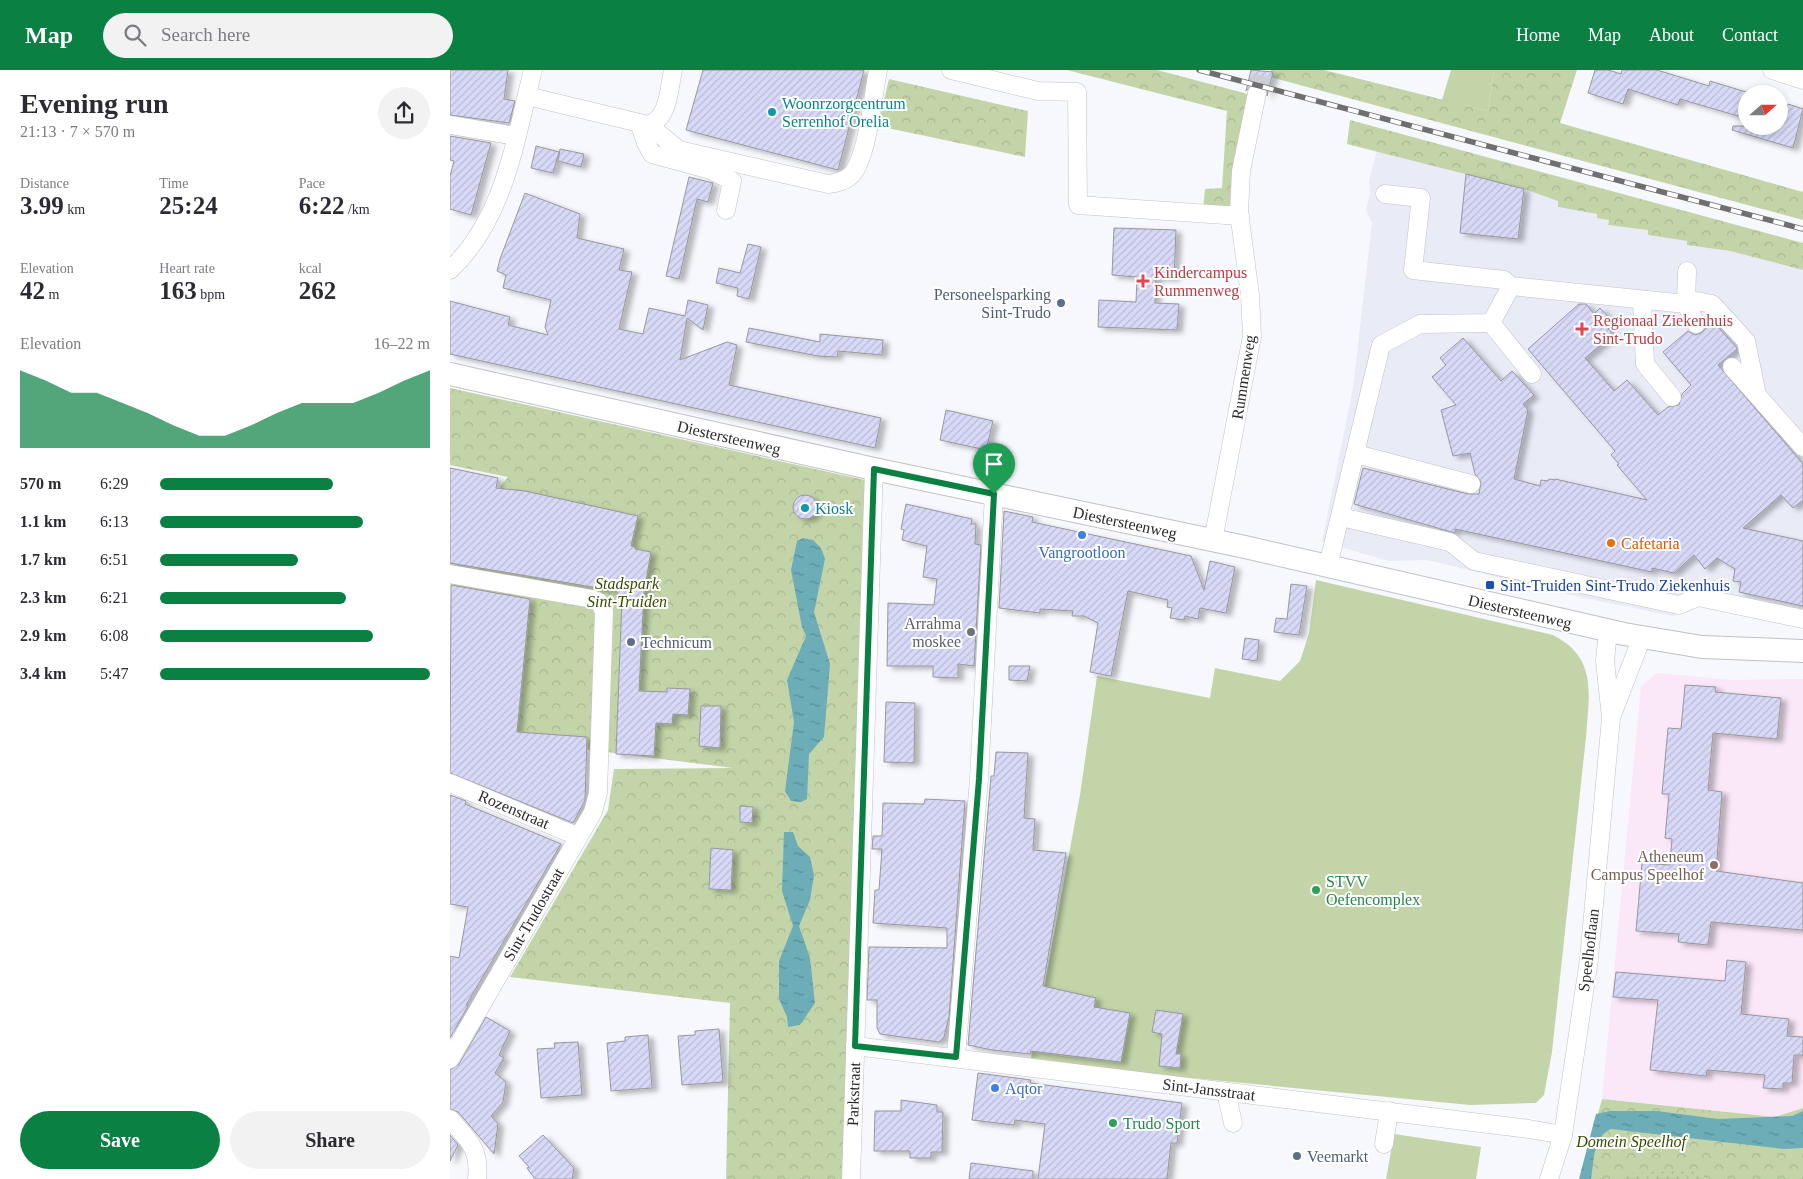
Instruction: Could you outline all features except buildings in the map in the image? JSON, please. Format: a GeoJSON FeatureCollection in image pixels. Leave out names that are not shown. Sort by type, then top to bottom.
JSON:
{"type":"FeatureCollection","features":[{"type":"Feature","properties":{"kind":"main road","name":"Diestersteenweg"},"geometry":{"type":"LineString","coordinates":[[450,374],[874,469],[1328,566],[1642,637],[1702,647],[1803,651]]}},
{"type":"Feature","properties":{"kind":"street"},"geometry":{"type":"LineString","coordinates":[[450,270],[485,228],[500,196],[533,70]]}},
{"type":"Feature","properties":{"kind":"street"},"geometry":{"type":"LineString","coordinates":[[644,125],[657,121],[663,113],[672,70]]}},
{"type":"Feature","properties":{"kind":"street"},"geometry":{"type":"LineString","coordinates":[[527,96],[644,125],[679,150],[828,184],[839,183],[852,174],[864,146],[878,70]]}},
{"type":"Feature","properties":{"kind":"street"},"geometry":{"type":"LineString","coordinates":[[951,70],[1038,91],[1077,92],[1078,205],[1240,216]]}},
{"type":"Feature","properties":{"kind":"street"},"geometry":{"type":"LineString","coordinates":[[1772,70],[1803,80]]}},
{"type":"Feature","properties":{"kind":"street","name":"Rummenweg"},"geometry":{"type":"LineString","coordinates":[[1214,541],[1252,336],[1250,295],[1240,216],[1242,171],[1257,94]]}},
{"type":"Feature","properties":{"kind":"street"},"geometry":{"type":"LineString","coordinates":[[450,125],[516,136]]}},
{"type":"Feature","properties":{"kind":"street"},"geometry":{"type":"LineString","coordinates":[[644,125],[646,143],[652,154],[711,170],[732,181],[726,210]]}},
{"type":"Feature","properties":{"kind":"street"},"geometry":{"type":"LineString","coordinates":[[1385,194],[1421,198],[1413,270],[1504,280],[1511,286],[1642,300],[1712,304],[1746,341],[1757,395]]}},
{"type":"Feature","properties":{"kind":"street"},"geometry":{"type":"LineString","coordinates":[[1687,270],[1686,302],[1696,324]]}},
{"type":"Feature","properties":{"kind":"street"},"geometry":{"type":"LineString","coordinates":[[1491,323],[1511,286]]}},
{"type":"Feature","properties":{"kind":"street"},"geometry":{"type":"LineString","coordinates":[[1642,300],[1645,364],[1672,398]]}},
{"type":"Feature","properties":{"kind":"street"},"geometry":{"type":"LineString","coordinates":[[1491,323],[1532,374]]}},
{"type":"Feature","properties":{"kind":"street"},"geometry":{"type":"LineString","coordinates":[[1328,566],[1381,345],[1420,324],[1491,323]]}},
{"type":"Feature","properties":{"kind":"street"},"geometry":{"type":"LineString","coordinates":[[1732,367],[1803,447]]}},
{"type":"Feature","properties":{"kind":"street"},"geometry":{"type":"LineString","coordinates":[[1356,454],[1471,484]]}},
{"type":"Feature","properties":{"kind":"street","name":"Parkstraat"},"geometry":{"type":"LineString","coordinates":[[851,1179],[874,469]]}},
{"type":"Feature","properties":{"kind":"street"},"geometry":{"type":"LineString","coordinates":[[956,1057],[979,779],[994,494]]}},
{"type":"Feature","properties":{"kind":"street"},"geometry":{"type":"LineString","coordinates":[[1341,517],[1450,542],[1474,560],[1679,605],[1698,597],[1803,620]]}},
{"type":"Feature","properties":{"kind":"street","name":"Sint-Trudostraat"},"geometry":{"type":"LineString","coordinates":[[450,574],[600,602],[604,610],[598,793],[593,812],[577,836],[450,1059]]}},
{"type":"Feature","properties":{"kind":"street","name":"Speelhoflaan"},"geometry":{"type":"LineString","coordinates":[[1549,1179],[1562,1135],[1589,959],[1611,718],[1606,661],[1608,630]]}},
{"type":"Feature","properties":{"kind":"street","name":"Speelhoflaan"},"geometry":{"type":"LineString","coordinates":[[1611,718],[1642,637]]}},
{"type":"Feature","properties":{"kind":"street","name":"Rozenstraat"},"geometry":{"type":"LineString","coordinates":[[450,783],[577,836]]}},
{"type":"Feature","properties":{"kind":"street","name":"Sint-Jansstraat"},"geometry":{"type":"LineString","coordinates":[[855,1046],[1389,1111],[1562,1135]]}},
{"type":"Feature","properties":{"kind":"street"},"geometry":{"type":"LineString","coordinates":[[1226,1092],[1233,1123]]}},
{"type":"Feature","properties":{"kind":"street"},"geometry":{"type":"LineString","coordinates":[[1384,1144],[1389,1111]]}},
{"type":"Feature","properties":{"kind":"street"},"geometry":{"type":"LineString","coordinates":[[450,1119],[475,1148],[478,1159],[477,1179]]}},
{"type":"Feature","properties":{"kind":"shaded area","name":"Regionaal Ziekenhuis Sint-Trudo"},"geometry":{"type":"Polygon","coordinates":[[[1377,150],[1524,189],[1559,201],[1558,207],[1597,214],[1609,220],[1608,225],[1648,230],[1648,235],[1688,241],[1688,245],[1730,251],[1803,270],[1803,625],[1696,603],[1674,616],[1584,598],[1427,560],[1389,561],[1322,542],[1353,388],[1372,223],[1366,210],[1370,193],[1369,181],[1377,150]]]}},
{"type":"Feature","properties":{"kind":"shaded area","name":"Atheneum Campus Speelhof"},"geometry":{"type":"Polygon","coordinates":[[[1657,673],[1732,680],[1803,679],[1803,1108],[1775,1117],[1602,1099],[1641,686],[1657,673]]]}},
{"type":"Feature","properties":{"kind":"green space"},"geometry":{"type":"Polygon","coordinates":[[[1067,70],[1157,70],[1248,94],[1232,211],[1203,209],[1205,189],[1222,188],[1227,111],[1067,70]]]}},
{"type":"Feature","properties":{"kind":"green space"},"geometry":{"type":"Polygon","coordinates":[[[1271,70],[1324,70],[1488,111],[1494,70],[1577,70],[1560,123],[1803,192],[1803,220],[1270,77],[1271,70]]]}},
{"type":"Feature","properties":{"kind":"green space"},"geometry":{"type":"Polygon","coordinates":[[[1451,70],[1494,70],[1488,111],[1442,100],[1451,70]]]}},
{"type":"Feature","properties":{"kind":"green space"},"geometry":{"type":"Polygon","coordinates":[[[889,79],[1028,111],[1025,157],[878,126],[889,79]]]}},
{"type":"Feature","properties":{"kind":"green space"},"geometry":{"type":"Polygon","coordinates":[[[1350,120],[1803,243],[1803,270],[1730,251],[1687,245],[1687,241],[1648,235],[1648,230],[1608,225],[1609,220],[1597,218],[1597,214],[1558,207],[1558,201],[1524,189],[1347,144],[1350,120]]]}},
{"type":"Feature","properties":{"kind":"green space","name":"Stadspark Sint-Truiden"},"geometry":{"type":"Polygon","coordinates":[[[450,388],[865,480],[844,1179],[726,1179],[730,1003],[510,977],[608,810],[614,769],[733,768],[510,740],[450,582],[450,547],[508,477],[450,465],[450,388]]]}},
{"type":"Feature","properties":{"kind":"green space","name":"STVV Oefencomplex"},"geometry":{"type":"Polygon","coordinates":[[[1316,580],[1553,635],[1567,644],[1578,655],[1584,666],[1588,678],[1589,692],[1586,737],[1552,1052],[1544,1095],[1536,1103],[1470,1105],[1139,1073],[1031,1058],[1080,795],[1097,676],[1210,698],[1215,668],[1280,681],[1300,661],[1309,633],[1316,580]]]}},
{"type":"Feature","properties":{"kind":"green space","name":"Domein Speelhof"},"geometry":{"type":"Polygon","coordinates":[[[1602,1099],[1775,1117],[1803,1108],[1803,1179],[1580,1179],[1602,1099]]]}},
{"type":"Feature","properties":{"kind":"green space"},"geometry":{"type":"Polygon","coordinates":[[[1394,1134],[1481,1147],[1476,1179],[1386,1179],[1394,1134]]]}},
{"type":"Feature","properties":{"kind":"green space"},"geometry":{"type":"Polygon","coordinates":[[[1693,1169],[1707,1179],[1625,1179],[1625,1174],[1693,1169]]]}},
{"type":"Feature","properties":{"kind":"water"},"geometry":{"type":"Polygon","coordinates":[[[803,538],[813,540],[821,548],[825,559],[814,612],[830,664],[824,737],[809,754],[807,799],[801,802],[791,801],[785,791],[794,722],[787,680],[806,636],[802,627],[791,570],[797,541],[803,538]]]}},
{"type":"Feature","properties":{"kind":"water"},"geometry":{"type":"Polygon","coordinates":[[[784,832],[793,832],[798,846],[810,857],[814,875],[810,900],[799,926],[810,958],[815,1003],[800,1025],[788,1027],[787,1017],[779,999],[779,961],[793,926],[782,891],[784,832]]]}},
{"type":"Feature","properties":{"kind":"water"},"geometry":{"type":"Polygon","coordinates":[[[1610,1111],[1657,1111],[1718,1119],[1792,1116],[1803,1111],[1803,1148],[1784,1149],[1611,1129],[1601,1137],[1595,1150],[1591,1179],[1579,1179],[1596,1114],[1610,1111]]]}},
{"type":"Feature","properties":{"kind":"tunnel"},"geometry":{"type":"LineString","coordinates":[[1257,93],[1263,70]]}},
{"type":"Feature","properties":{"kind":"railway"},"geometry":{"type":"LineString","coordinates":[[1199,70],[1803,229]]}},
{"type":"Feature","properties":{"kind":"place","name":"Woonrzorgcentrum Serrenhof Orelia"},"geometry":{"type":"Point","coordinates":[772,112]}},
{"type":"Feature","properties":{"kind":"place","name":"Kindercampus Rummenweg"},"geometry":{"type":"Point","coordinates":[1143,281]}},
{"type":"Feature","properties":{"kind":"place","name":"Personeelsparking Sint-Trudo"},"geometry":{"type":"Point","coordinates":[1061,303]}},
{"type":"Feature","properties":{"kind":"place","name":"Regionaal Ziekenhuis Sint-Trudo"},"geometry":{"type":"Point","coordinates":[1582,329]}},
{"type":"Feature","properties":{"kind":"place","name":"Kiosk"},"geometry":{"type":"Point","coordinates":[805,508]}},
{"type":"Feature","properties":{"kind":"place","name":"Vangrootloon"},"geometry":{"type":"Point","coordinates":[1082,535]}},
{"type":"Feature","properties":{"kind":"place","name":"Cafetaria"},"geometry":{"type":"Point","coordinates":[1611,543]}},
{"type":"Feature","properties":{"kind":"place","name":"Sint-Truiden Sint-Trudo Ziekenhuis"},"geometry":{"type":"Point","coordinates":[1490,585]}},
{"type":"Feature","properties":{"kind":"place","name":"Arrahma moskee"},"geometry":{"type":"Point","coordinates":[971,632]}},
{"type":"Feature","properties":{"kind":"place","name":"Technicum"},"geometry":{"type":"Point","coordinates":[631,642]}},
{"type":"Feature","properties":{"kind":"place","name":"Atheneum Campus Speelhof"},"geometry":{"type":"Point","coordinates":[1714,865]}},
{"type":"Feature","properties":{"kind":"place","name":"STVV Oefencomplex"},"geometry":{"type":"Point","coordinates":[1316,890]}},
{"type":"Feature","properties":{"kind":"place","name":"Aqtor"},"geometry":{"type":"Point","coordinates":[995,1088]}},
{"type":"Feature","properties":{"kind":"place","name":"Trudo Sport"},"geometry":{"type":"Point","coordinates":[1113,1123]}},
{"type":"Feature","properties":{"kind":"place","name":"Veemarkt"},"geometry":{"type":"Point","coordinates":[1297,1156]}},
{"type":"Feature","properties":{"kind":"route"},"geometry":{"type":"LineString","coordinates":[[874,469],[994,494],[979,779],[956,1057],[855,1046],[864,718],[874,469]]}}]}
